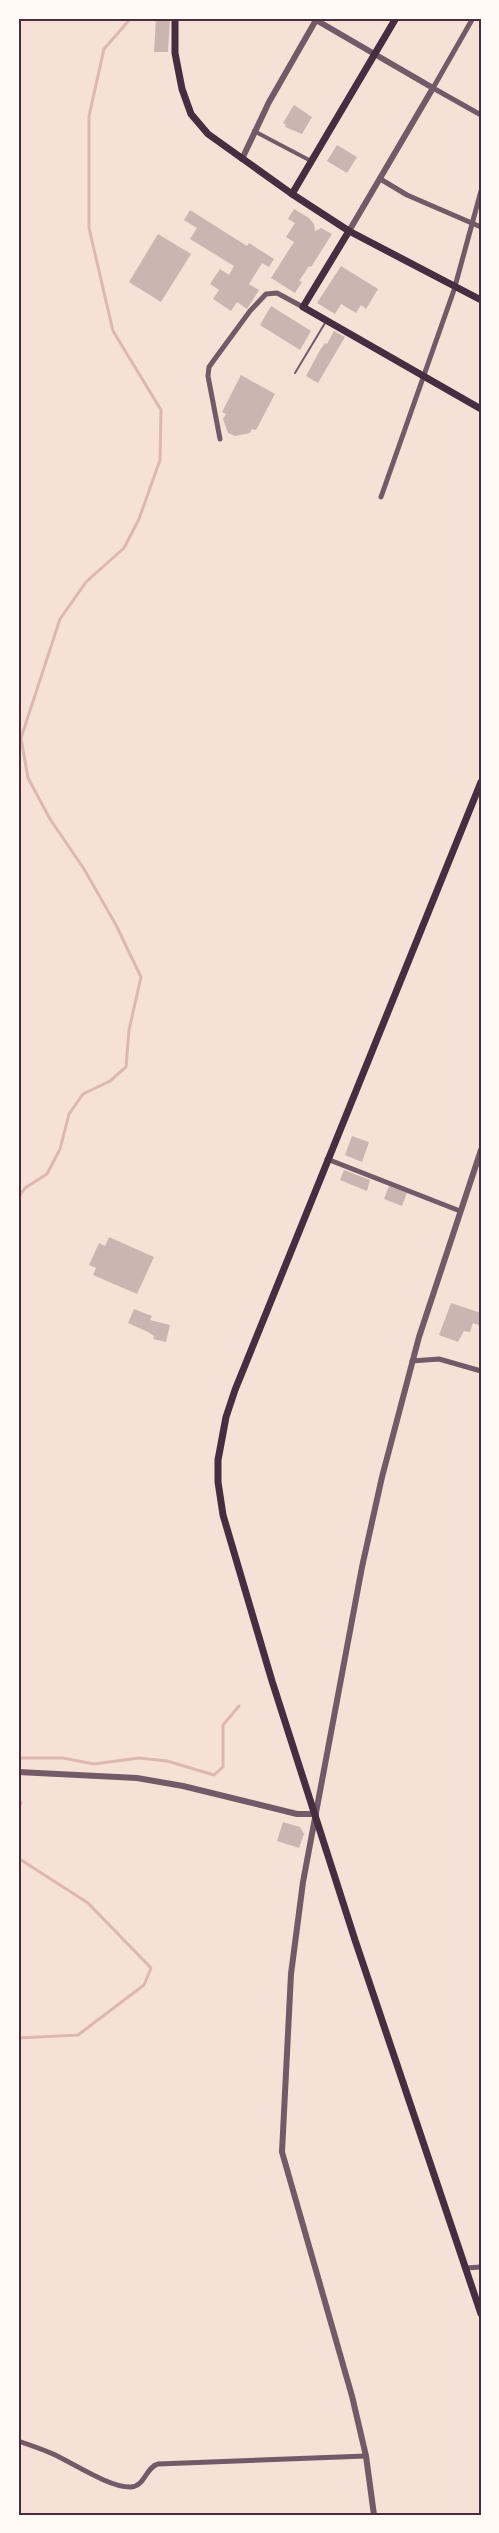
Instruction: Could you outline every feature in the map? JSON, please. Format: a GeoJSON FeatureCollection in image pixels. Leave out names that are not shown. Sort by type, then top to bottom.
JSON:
{"type":"FeatureCollection","features":[{"type":"Feature","properties":{"kind":"main road"},"geometry":{"type":"LineString","coordinates":[[175,18],[177,67],[187,106],[195,120],[208,134],[292,194],[349,231],[481,300]]}},
{"type":"Feature","properties":{"kind":"main road"},"geometry":{"type":"LineString","coordinates":[[292,194],[396,18]]}},
{"type":"Feature","properties":{"kind":"main road"},"geometry":{"type":"LineString","coordinates":[[349,231],[303,306],[481,409]]}},
{"type":"Feature","properties":{"kind":"main road"},"geometry":{"type":"LineString","coordinates":[[481,782],[230,1404],[221,1440],[217,1470],[221,1506],[272,1681],[355,1940],[481,2314]]}},
{"type":"Feature","properties":{"kind":"street"},"geometry":{"type":"LineString","coordinates":[[349,231],[382,180],[473,18]]}},
{"type":"Feature","properties":{"kind":"street"},"geometry":{"type":"LineString","coordinates":[[242,159],[279,83],[317,19],[481,115]]}},
{"type":"Feature","properties":{"kind":"street"},"geometry":{"type":"LineString","coordinates":[[254,131],[312,162]]}},
{"type":"Feature","properties":{"kind":"street"},"geometry":{"type":"LineString","coordinates":[[382,180],[407,195],[481,227]]}},
{"type":"Feature","properties":{"kind":"street"},"geometry":{"type":"LineString","coordinates":[[381,497],[425,376],[481,191]]}},
{"type":"Feature","properties":{"kind":"street"},"geometry":{"type":"LineString","coordinates":[[220,439],[209,382],[208,372],[212,363],[245,317],[266,294],[277,293],[303,306]]}},
{"type":"Feature","properties":{"kind":"street"},"geometry":{"type":"LineString","coordinates":[[374,2515],[366,2456],[352,2396],[282,2152],[291,1974],[303,1882],[362,1567],[412,1361],[481,1150]]}},
{"type":"Feature","properties":{"kind":"street"},"geometry":{"type":"LineString","coordinates":[[327,1159],[460,1211]]}},
{"type":"Feature","properties":{"kind":"street"},"geometry":{"type":"LineString","coordinates":[[412,1361],[440,1359],[481,1371]]}},
{"type":"Feature","properties":{"kind":"street"},"geometry":{"type":"LineString","coordinates":[[18,1772],[137,1778],[183,1786],[297,1814],[316,1814]]}},
{"type":"Feature","properties":{"kind":"street"},"geometry":{"type":"LineString","coordinates":[[466,2268],[481,2267]]}},
{"type":"Feature","properties":{"kind":"street"},"geometry":{"type":"LineString","coordinates":[[18,2441],[51,2453],[111,2482],[131,2487],[137,2485],[150,2468],[158,2464],[366,2456]]}},
{"type":"Feature","properties":{"kind":"lane"},"geometry":{"type":"LineString","coordinates":[[296,373],[326,320]]}},
{"type":"Feature","properties":{"kind":"building"},"geometry":{"type":"Polygon","coordinates":[[[156,18],[170,18],[168,52],[154,52],[156,18]]]}},
{"type":"Feature","properties":{"kind":"building"},"geometry":{"type":"Polygon","coordinates":[[[294,105],[312,117],[302,134],[285,127],[283,123],[294,105]]]}},
{"type":"Feature","properties":{"kind":"building"},"geometry":{"type":"Polygon","coordinates":[[[337,145],[357,157],[347,173],[327,161],[337,145]]]}},
{"type":"Feature","properties":{"kind":"building"},"geometry":{"type":"Polygon","coordinates":[[[294,209],[309,218],[314,224],[315,231],[321,228],[332,234],[299,281],[302,282],[295,293],[271,278],[294,242],[286,237],[295,223],[288,219],[294,209]]]}},
{"type":"Feature","properties":{"kind":"building"},"geometry":{"type":"Polygon","coordinates":[[[190,210],[247,246],[249,243],[274,259],[269,267],[262,263],[249,284],[259,290],[247,309],[237,302],[231,311],[213,299],[219,290],[210,284],[220,269],[229,275],[234,266],[190,239],[197,228],[184,220],[190,210]]]}},
{"type":"Feature","properties":{"kind":"building"},"geometry":{"type":"Polygon","coordinates":[[[158,234],[191,254],[161,302],[129,282],[158,234]]]}},
{"type":"Feature","properties":{"kind":"building"},"geometry":{"type":"Polygon","coordinates":[[[341,266],[378,289],[366,309],[361,305],[356,313],[341,304],[335,314],[317,303],[341,266]]]}},
{"type":"Feature","properties":{"kind":"building"},"geometry":{"type":"Polygon","coordinates":[[[271,306],[311,331],[300,350],[260,325],[271,306]]]}},
{"type":"Feature","properties":{"kind":"building"},"geometry":{"type":"Polygon","coordinates":[[[334,331],[345,337],[318,383],[306,376],[320,350],[325,343],[327,344],[334,331]]]}},
{"type":"Feature","properties":{"kind":"building"},"geometry":{"type":"Polygon","coordinates":[[[241,375],[275,394],[256,430],[252,429],[250,433],[235,436],[228,433],[223,419],[226,414],[222,412],[241,375]]]}},
{"type":"Feature","properties":{"kind":"building"},"geometry":{"type":"Polygon","coordinates":[[[352,1136],[369,1142],[362,1162],[345,1155],[352,1136]]]}},
{"type":"Feature","properties":{"kind":"building"},"geometry":{"type":"Polygon","coordinates":[[[344,1170],[370,1180],[367,1191],[340,1180],[344,1170]]]}},
{"type":"Feature","properties":{"kind":"building"},"geometry":{"type":"Polygon","coordinates":[[[389,1186],[407,1193],[402,1206],[384,1199],[389,1186]]]}},
{"type":"Feature","properties":{"kind":"building"},"geometry":{"type":"Polygon","coordinates":[[[109,1237],[154,1257],[137,1294],[93,1275],[96,1268],[89,1265],[99,1243],[105,1246],[109,1237]]]}},
{"type":"Feature","properties":{"kind":"building"},"geometry":{"type":"Polygon","coordinates":[[[451,1303],[481,1313],[481,1326],[473,1323],[470,1332],[464,1331],[458,1342],[439,1335],[451,1303]]]}},
{"type":"Feature","properties":{"kind":"building"},"geometry":{"type":"Polygon","coordinates":[[[134,1309],[152,1316],[150,1320],[170,1325],[166,1342],[153,1339],[154,1336],[148,1332],[128,1323],[134,1309]]]}},
{"type":"Feature","properties":{"kind":"building"},"geometry":{"type":"Polygon","coordinates":[[[283,1822],[300,1827],[304,1834],[299,1848],[277,1841],[283,1822]]]}},
{"type":"Feature","properties":{"kind":"waterway"},"geometry":{"type":"LineString","coordinates":[[18,1198],[25,1188],[47,1174],[60,1149],[69,1114],[83,1094],[110,1081],[126,1067],[129,1030],[141,977],[116,925],[84,869],[50,819],[28,778],[21,738],[60,619],[86,582],[124,548],[139,519],[160,460],[161,410],[113,331],[89,228],[89,116],[104,49],[131,18]]}},
{"type":"Feature","properties":{"kind":"waterway"},"geometry":{"type":"LineString","coordinates":[[18,1758],[63,1758],[94,1764],[139,1758],[167,1761],[214,1775],[223,1767],[223,1725],[239,1706]]}},
{"type":"Feature","properties":{"kind":"waterway"},"geometry":{"type":"LineString","coordinates":[[18,1799],[21,1803],[18,1809]]}},
{"type":"Feature","properties":{"kind":"waterway"},"geometry":{"type":"LineString","coordinates":[[18,1858],[88,1903],[151,1968],[144,1985],[78,2035],[18,2038]]}}]}
